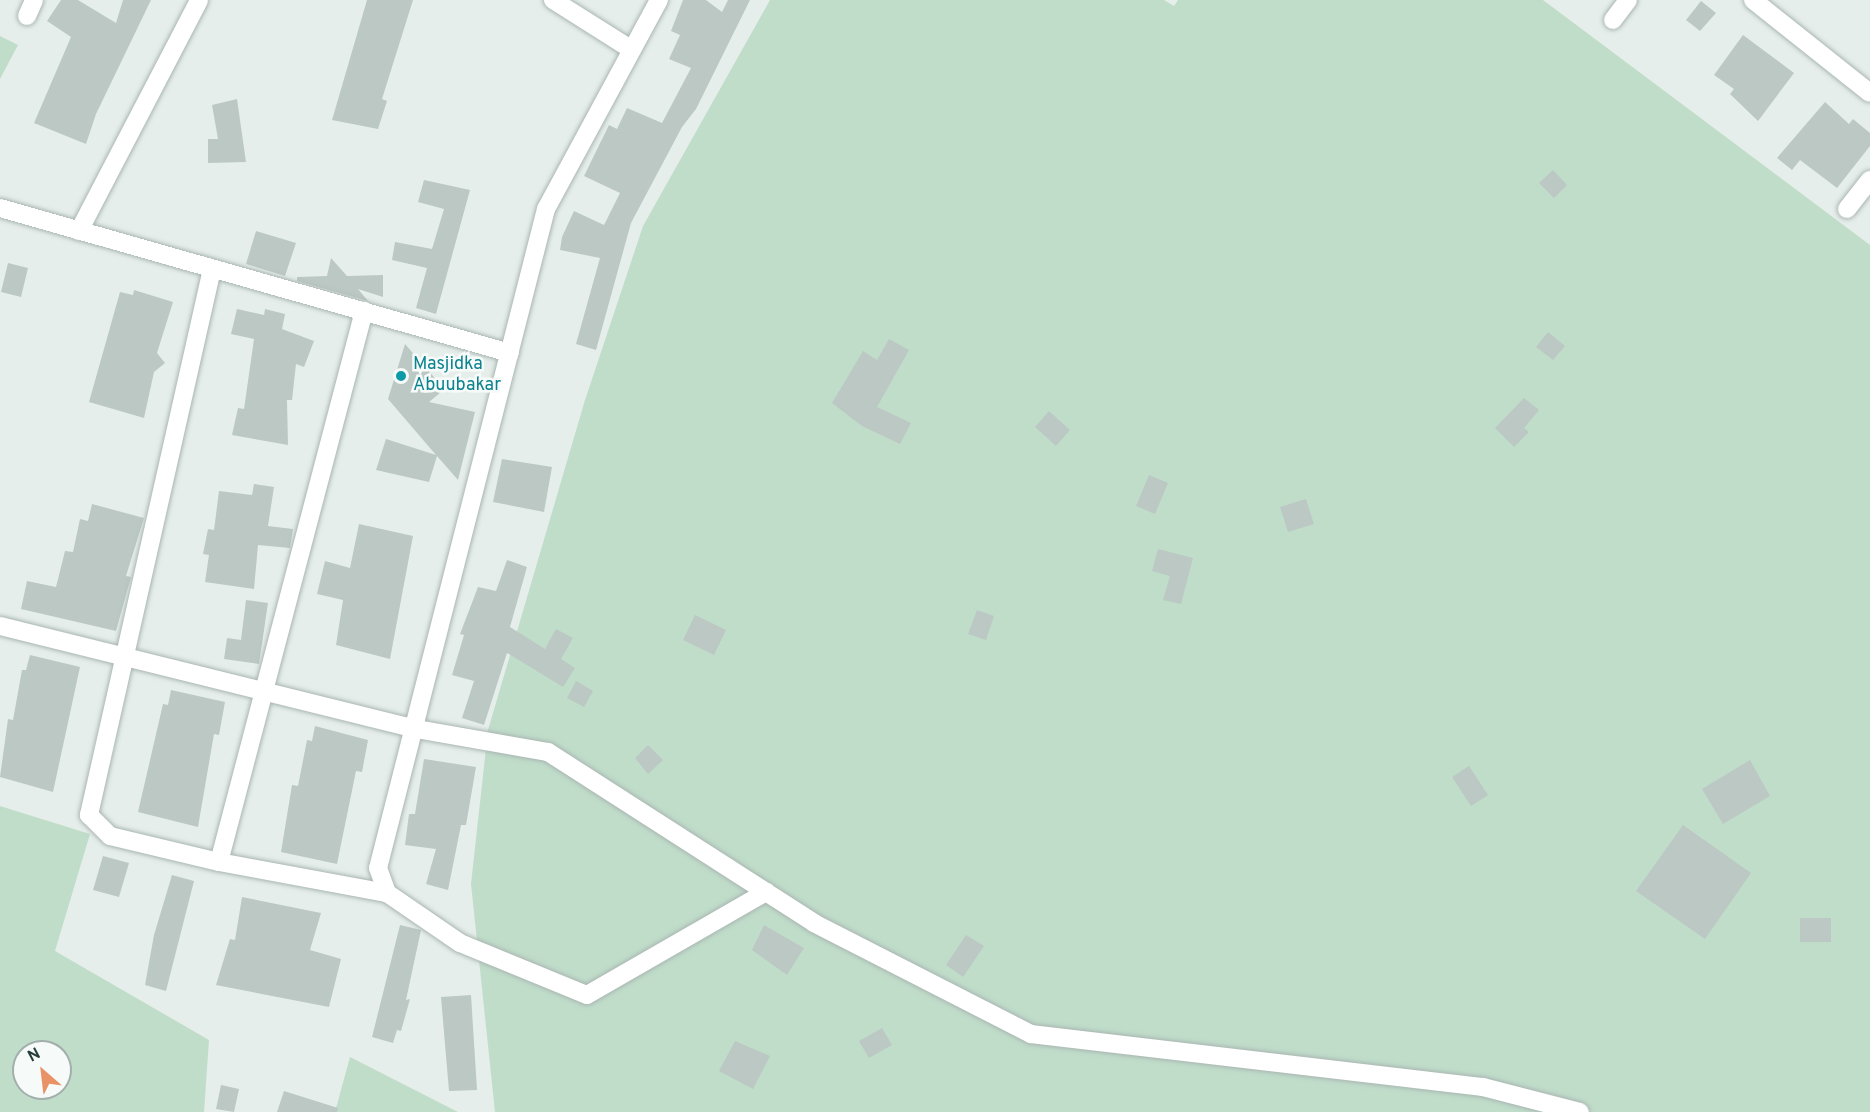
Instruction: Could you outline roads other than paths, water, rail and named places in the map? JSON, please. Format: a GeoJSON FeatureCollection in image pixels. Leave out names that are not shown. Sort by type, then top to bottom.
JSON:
{"type":"FeatureCollection","features":[{"type":"Feature","properties":{"kind":"street"},"geometry":{"type":"LineString","coordinates":[[79,231],[199,0]]}},
{"type":"Feature","properties":{"kind":"street"},"geometry":{"type":"LineString","coordinates":[[553,0],[632,50]]}},
{"type":"Feature","properties":{"kind":"street"},"geometry":{"type":"LineString","coordinates":[[387,893],[378,868],[416,729],[546,208],[659,0]]}},
{"type":"Feature","properties":{"kind":"street"},"geometry":{"type":"LineString","coordinates":[[1612,20],[1628,0]]}},
{"type":"Feature","properties":{"kind":"street"},"geometry":{"type":"LineString","coordinates":[[1753,0],[1870,93]]}},
{"type":"Feature","properties":{"kind":"street"},"geometry":{"type":"LineString","coordinates":[[1847,209],[1870,180]]}},
{"type":"Feature","properties":{"kind":"street"},"geometry":{"type":"LineString","coordinates":[[0,208],[510,352]]}},
{"type":"Feature","properties":{"kind":"street"},"geometry":{"type":"LineString","coordinates":[[212,269],[88,815],[110,836],[219,862],[387,893],[460,942],[587,995],[766,892]]}},
{"type":"Feature","properties":{"kind":"street"},"geometry":{"type":"LineString","coordinates":[[219,862],[364,312]]}},
{"type":"Feature","properties":{"kind":"street"},"geometry":{"type":"LineString","coordinates":[[0,626],[416,729],[548,752],[814,923],[1031,1034],[1484,1087],[1580,1112]]}},
{"type":"Feature","properties":{"kind":"place","name":"Masjidka Abuubakar"},"geometry":{"type":"Point","coordinates":[401,376]}}]}
